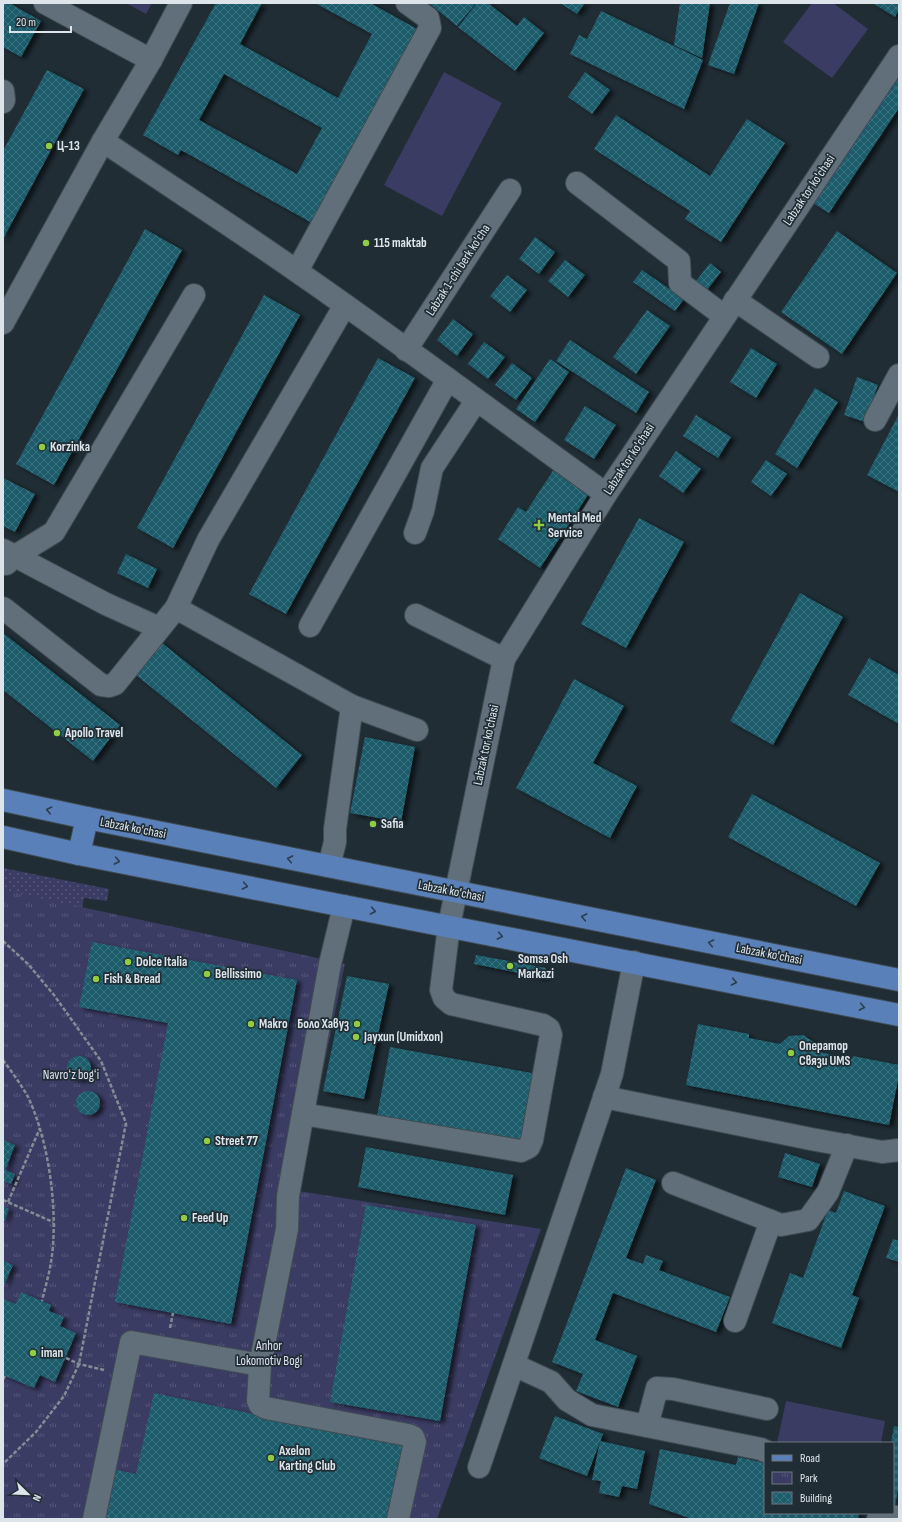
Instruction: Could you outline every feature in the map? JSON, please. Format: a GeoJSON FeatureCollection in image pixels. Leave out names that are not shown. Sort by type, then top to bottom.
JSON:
{"type":"FeatureCollection","features":[{"type":"Feature","properties":{"kind":"main road","name":"Labzak ko'chasi"},"geometry":{"type":"LineString","coordinates":[[3,800],[899,980]]}},
{"type":"Feature","properties":{"kind":"main road"},"geometry":{"type":"LineString","coordinates":[[79,854],[87,818]]}},
{"type":"Feature","properties":{"kind":"main road"},"geometry":{"type":"LineString","coordinates":[[3,837],[79,854],[899,1014]]}},
{"type":"Feature","properties":{"kind":"street"},"geometry":{"type":"LineString","coordinates":[[45,3],[151,60]]}},
{"type":"Feature","properties":{"kind":"street"},"geometry":{"type":"LineString","coordinates":[[3,322],[103,141],[151,60],[180,3]]}},
{"type":"Feature","properties":{"kind":"street"},"geometry":{"type":"LineString","coordinates":[[297,271],[430,28],[428,18],[406,3]]}},
{"type":"Feature","properties":{"kind":"street","name":"Labzak tor ko'chasi"},"geometry":{"type":"LineString","coordinates":[[303,1114],[520,1151],[529,1147],[532,1140],[551,1035],[549,1029],[543,1025],[451,1004],[444,998],[441,990],[455,892],[504,659],[606,494],[899,56]]}},
{"type":"Feature","properties":{"kind":"street"},"geometry":{"type":"LineString","coordinates":[[3,91],[3,102]]}},
{"type":"Feature","properties":{"kind":"street"},"geometry":{"type":"LineString","coordinates":[[103,141],[297,271],[606,494]]}},
{"type":"Feature","properties":{"kind":"street"},"geometry":{"type":"LineString","coordinates":[[577,183],[679,262],[680,283],[818,357]]}},
{"type":"Feature","properties":{"kind":"street","name":"Labzak 1-chi berk ko'cha"},"geometry":{"type":"LineString","coordinates":[[406,350],[510,190]]}},
{"type":"Feature","properties":{"kind":"street"},"geometry":{"type":"LineString","coordinates":[[7,558],[54,532],[194,295]]}},
{"type":"Feature","properties":{"kind":"street"},"geometry":{"type":"LineString","coordinates":[[3,608],[101,685],[109,686],[115,684],[158,628],[176,608],[208,540],[345,305]]}},
{"type":"Feature","properties":{"kind":"street"},"geometry":{"type":"LineString","coordinates":[[875,420],[899,375]]}},
{"type":"Feature","properties":{"kind":"street"},"geometry":{"type":"LineString","coordinates":[[310,626],[448,379]]}},
{"type":"Feature","properties":{"kind":"street"},"geometry":{"type":"LineString","coordinates":[[415,533],[423,511],[432,468],[476,400]]}},
{"type":"Feature","properties":{"kind":"street"},"geometry":{"type":"LineString","coordinates":[[7,558],[158,628]]}},
{"type":"Feature","properties":{"kind":"street"},"geometry":{"type":"LineString","coordinates":[[176,608],[352,706],[416,730]]}},
{"type":"Feature","properties":{"kind":"street"},"geometry":{"type":"LineString","coordinates":[[416,615],[504,659]]}},
{"type":"Feature","properties":{"kind":"street"},"geometry":{"type":"LineString","coordinates":[[329,866],[335,842],[335,829],[352,706]]}},
{"type":"Feature","properties":{"kind":"street"},"geometry":{"type":"LineString","coordinates":[[344,906],[330,964],[288,1196],[287,1229],[260,1365],[258,1401],[260,1405],[266,1408],[413,1437],[415,1442],[398,1519]]}},
{"type":"Feature","properties":{"kind":"street"},"geometry":{"type":"LineString","coordinates":[[479,1467],[612,1074],[634,962]]}},
{"type":"Feature","properties":{"kind":"street"},"geometry":{"type":"LineString","coordinates":[[604,1097],[847,1146],[882,1152],[899,1150]]}},
{"type":"Feature","properties":{"kind":"street"},"geometry":{"type":"LineString","coordinates":[[673,1183],[781,1225],[808,1220],[828,1192],[847,1146]]}},
{"type":"Feature","properties":{"kind":"street"},"geometry":{"type":"LineString","coordinates":[[735,1321],[771,1221]]}},
{"type":"Feature","properties":{"kind":"street"},"geometry":{"type":"LineString","coordinates":[[94,1519],[131,1342],[260,1365]]}},
{"type":"Feature","properties":{"kind":"street"},"geometry":{"type":"LineString","coordinates":[[514,1365],[551,1382],[567,1400],[592,1414],[761,1448],[764,1450]]}},
{"type":"Feature","properties":{"kind":"street"},"geometry":{"type":"LineString","coordinates":[[647,1426],[657,1388],[673,1389],[768,1409]]}},
{"type":"Feature","properties":{"kind":"street"},"geometry":{"type":"LineString","coordinates":[[878,1519],[892,1516],[899,1518]]}},
{"type":"Feature","properties":{"kind":"path"},"geometry":{"type":"LineString","coordinates":[[3,941],[28,964],[54,995],[101,1061],[126,1123],[78,1364],[64,1396],[36,1432],[3,1464]]}},
{"type":"Feature","properties":{"kind":"path"},"geometry":{"type":"LineString","coordinates":[[3,1060],[27,1095],[40,1128],[51,1181],[53,1222],[51,1262],[42,1301]]}},
{"type":"Feature","properties":{"kind":"path"},"geometry":{"type":"LineString","coordinates":[[8,1202],[40,1128]]}},
{"type":"Feature","properties":{"kind":"path"},"geometry":{"type":"LineString","coordinates":[[3,1200],[53,1222]]}},
{"type":"Feature","properties":{"kind":"path"},"geometry":{"type":"LineString","coordinates":[[66,1358],[78,1364],[124,1375]]}},
{"type":"Feature","properties":{"kind":"green space"},"geometry":{"type":"Polygon","coordinates":[[[126,3],[152,3],[146,14],[126,3]]]}},
{"type":"Feature","properties":{"kind":"green space"},"geometry":{"type":"Polygon","coordinates":[[[812,3],[833,3],[868,29],[832,78],[783,42],[812,3]]]}},
{"type":"Feature","properties":{"kind":"green space"},"geometry":{"type":"Polygon","coordinates":[[[444,72],[502,103],[442,216],[384,185],[444,72]]]}},
{"type":"Feature","properties":{"kind":"green space"},"geometry":{"type":"Polygon","coordinates":[[[3,868],[109,889],[107,901],[84,898],[82,908],[3,933],[3,868]]]}},
{"type":"Feature","properties":{"kind":"green space","name":"Anhor Lokomotiv Bogi"},"geometry":{"type":"Polygon","coordinates":[[[3,890],[345,964],[298,1191],[541,1229],[437,1519],[3,1519],[3,890]]]}},
{"type":"Feature","properties":{"kind":"green space"},"geometry":{"type":"Polygon","coordinates":[[[786,1401],[885,1421],[881,1442],[777,1442],[786,1401]]]}},
{"type":"Feature","properties":{"kind":"building"},"geometry":{"type":"Polygon","coordinates":[[[3,3],[9,3],[41,21],[21,57],[3,47],[3,3]]]}},
{"type":"Feature","properties":{"kind":"building"},"geometry":{"type":"Polygon","coordinates":[[[216,3],[262,3],[240,44],[338,98],[372,34],[315,3],[370,3],[419,30],[312,223],[181,150],[178,155],[143,135],[216,3]],[[224,74],[199,120],[297,174],[322,128],[224,74]]]}},
{"type":"Feature","properties":{"kind":"building"},"geometry":{"type":"Polygon","coordinates":[[[429,3],[476,3],[457,26],[429,3]]]}},
{"type":"Feature","properties":{"kind":"building"},"geometry":{"type":"Polygon","coordinates":[[[477,3],[488,3],[517,26],[524,17],[544,33],[515,71],[458,27],[477,3]]]}},
{"type":"Feature","properties":{"kind":"building"},"geometry":{"type":"Polygon","coordinates":[[[560,3],[585,3],[577,14],[560,3]]]}},
{"type":"Feature","properties":{"kind":"building"},"geometry":{"type":"Polygon","coordinates":[[[680,3],[710,3],[702,58],[674,45],[680,3]]]}},
{"type":"Feature","properties":{"kind":"building"},"geometry":{"type":"Polygon","coordinates":[[[730,3],[759,3],[734,74],[708,65],[730,3]]]}},
{"type":"Feature","properties":{"kind":"building"},"geometry":{"type":"Polygon","coordinates":[[[873,3],[899,3],[899,10],[895,17],[873,3]]]}},
{"type":"Feature","properties":{"kind":"building"},"geometry":{"type":"Polygon","coordinates":[[[601,11],[703,60],[684,109],[570,54],[579,35],[587,39],[601,11]]]}},
{"type":"Feature","properties":{"kind":"building"},"geometry":{"type":"Polygon","coordinates":[[[47,70],[84,89],[3,239],[3,151],[47,70]]]}},
{"type":"Feature","properties":{"kind":"building"},"geometry":{"type":"Polygon","coordinates":[[[585,72],[610,90],[592,114],[568,97],[585,72]]]}},
{"type":"Feature","properties":{"kind":"building"},"geometry":{"type":"Polygon","coordinates":[[[899,73],[899,108],[829,213],[813,203],[899,73]]]}},
{"type":"Feature","properties":{"kind":"building"},"geometry":{"type":"Polygon","coordinates":[[[616,115],[710,176],[747,119],[785,143],[721,242],[685,219],[690,211],[594,149],[616,115]]]}},
{"type":"Feature","properties":{"kind":"building"},"geometry":{"type":"Polygon","coordinates":[[[145,229],[182,250],[54,485],[16,464],[145,229]]]}},
{"type":"Feature","properties":{"kind":"building"},"geometry":{"type":"Polygon","coordinates":[[[837,231],[897,273],[842,354],[781,312],[837,231]]]}},
{"type":"Feature","properties":{"kind":"building"},"geometry":{"type":"Polygon","coordinates":[[[535,237],[555,252],[539,274],[519,259],[535,237]]]}},
{"type":"Feature","properties":{"kind":"building"},"geometry":{"type":"Polygon","coordinates":[[[565,260],[585,275],[568,297],[548,281],[565,260]]]}},
{"type":"Feature","properties":{"kind":"building"},"geometry":{"type":"Polygon","coordinates":[[[710,263],[721,272],[707,290],[696,281],[710,263]]]}},
{"type":"Feature","properties":{"kind":"building"},"geometry":{"type":"Polygon","coordinates":[[[642,270],[684,299],[675,311],[633,282],[642,270]]]}},
{"type":"Feature","properties":{"kind":"building"},"geometry":{"type":"Polygon","coordinates":[[[507,275],[527,290],[510,312],[490,296],[507,275]]]}},
{"type":"Feature","properties":{"kind":"building"},"geometry":{"type":"Polygon","coordinates":[[[264,295],[300,315],[173,548],[137,528],[264,295]]]}},
{"type":"Feature","properties":{"kind":"building"},"geometry":{"type":"Polygon","coordinates":[[[647,310],[670,326],[636,374],[613,357],[647,310]]]}},
{"type":"Feature","properties":{"kind":"building"},"geometry":{"type":"Polygon","coordinates":[[[453,319],[473,334],[457,356],[437,340],[453,319]]]}},
{"type":"Feature","properties":{"kind":"building"},"geometry":{"type":"Polygon","coordinates":[[[570,340],[649,392],[636,413],[556,361],[570,340]]]}},
{"type":"Feature","properties":{"kind":"building"},"geometry":{"type":"Polygon","coordinates":[[[484,342],[505,357],[488,379],[468,364],[484,342]]]}},
{"type":"Feature","properties":{"kind":"building"},"geometry":{"type":"Polygon","coordinates":[[[751,348],[777,364],[756,398],[730,382],[751,348]]]}},
{"type":"Feature","properties":{"kind":"building"},"geometry":{"type":"Polygon","coordinates":[[[378,358],[415,378],[286,614],[249,594],[378,358]]]}},
{"type":"Feature","properties":{"kind":"building"},"geometry":{"type":"Polygon","coordinates":[[[550,359],[569,372],[535,422],[516,409],[550,359]]]}},
{"type":"Feature","properties":{"kind":"building"},"geometry":{"type":"Polygon","coordinates":[[[512,363],[532,378],[516,400],[495,385],[512,363]]]}},
{"type":"Feature","properties":{"kind":"building"},"geometry":{"type":"Polygon","coordinates":[[[857,377],[878,385],[865,422],[844,415],[857,377]]]}},
{"type":"Feature","properties":{"kind":"building"},"geometry":{"type":"Polygon","coordinates":[[[815,388],[838,402],[797,468],[775,454],[815,388]]]}},
{"type":"Feature","properties":{"kind":"building"},"geometry":{"type":"Polygon","coordinates":[[[585,406],[616,425],[594,459],[564,440],[585,406]]]}},
{"type":"Feature","properties":{"kind":"building"},"geometry":{"type":"Polygon","coordinates":[[[899,414],[899,492],[867,475],[899,414]]]}},
{"type":"Feature","properties":{"kind":"building"},"geometry":{"type":"Polygon","coordinates":[[[696,415],[731,437],[718,458],[683,436],[696,415]]]}},
{"type":"Feature","properties":{"kind":"building"},"geometry":{"type":"Polygon","coordinates":[[[676,451],[701,469],[683,493],[659,476],[676,451]]]}},
{"type":"Feature","properties":{"kind":"building"},"geometry":{"type":"Polygon","coordinates":[[[766,460],[787,474],[771,496],[751,482],[766,460]]]}},
{"type":"Feature","properties":{"kind":"building"},"geometry":{"type":"Polygon","coordinates":[[[554,469],[590,492],[540,568],[498,539],[518,507],[526,512],[554,469]]]}},
{"type":"Feature","properties":{"kind":"building"},"geometry":{"type":"Polygon","coordinates":[[[3,478],[35,494],[15,532],[3,526],[3,478]]]}},
{"type":"Feature","properties":{"kind":"building"},"geometry":{"type":"Polygon","coordinates":[[[639,518],[684,542],[626,648],[581,624],[639,518]]]}},
{"type":"Feature","properties":{"kind":"building"},"geometry":{"type":"Polygon","coordinates":[[[126,554],[157,569],[148,588],[117,573],[126,554]]]}},
{"type":"Feature","properties":{"kind":"building"},"geometry":{"type":"Polygon","coordinates":[[[800,593],[843,617],[773,745],[730,721],[800,593]]]}},
{"type":"Feature","properties":{"kind":"building"},"geometry":{"type":"Polygon","coordinates":[[[3,633],[120,725],[93,761],[3,690],[3,633]]]}},
{"type":"Feature","properties":{"kind":"building"},"geometry":{"type":"Polygon","coordinates":[[[157,639],[302,755],[276,788],[131,671],[157,639]]]}},
{"type":"Feature","properties":{"kind":"building"},"geometry":{"type":"Polygon","coordinates":[[[869,658],[899,675],[899,724],[848,695],[869,658]]]}},
{"type":"Feature","properties":{"kind":"building"},"geometry":{"type":"Polygon","coordinates":[[[574,679],[624,706],[593,763],[637,786],[610,838],[516,788],[574,679]]]}},
{"type":"Feature","properties":{"kind":"building"},"geometry":{"type":"Polygon","coordinates":[[[365,737],[415,747],[401,822],[350,813],[365,737]]]}},
{"type":"Feature","properties":{"kind":"building"},"geometry":{"type":"Polygon","coordinates":[[[752,794],[880,863],[856,906],[728,837],[752,794]]]}},
{"type":"Feature","properties":{"kind":"building"},"geometry":{"type":"Polygon","coordinates":[[[92,942],[297,980],[231,1324],[115,1302],[168,1023],[79,1007],[92,942]]]}},
{"type":"Feature","properties":{"kind":"building"},"geometry":{"type":"Polygon","coordinates":[[[476,955],[546,968],[544,978],[474,964],[476,955]]]}},
{"type":"Feature","properties":{"kind":"building","name":"Jayxun (Umidxon)"},"geometry":{"type":"Polygon","coordinates":[[[347,976],[389,984],[364,1099],[323,1091],[347,976]]]}},
{"type":"Feature","properties":{"kind":"building"},"geometry":{"type":"Polygon","coordinates":[[[698,1024],[749,1034],[749,1038],[780,1044],[789,1036],[803,1035],[814,1042],[820,1052],[852,1059],[853,1056],[899,1065],[899,1075],[889,1125],[686,1085],[698,1024]]]}},
{"type":"Feature","properties":{"kind":"building"},"geometry":{"type":"Polygon","coordinates":[[[390,1047],[537,1074],[525,1142],[377,1116],[390,1047]]]}},
{"type":"Feature","properties":{"kind":"building"},"geometry":{"type":"Polygon","coordinates":[[[79,1056],[87,1060],[91,1068],[87,1076],[79,1080],[71,1076],[67,1068],[71,1060],[79,1056]]]}},
{"type":"Feature","properties":{"kind":"building"},"geometry":{"type":"Polygon","coordinates":[[[88,1091],[96,1095],[100,1103],[96,1111],[88,1115],[80,1111],[76,1103],[80,1095],[88,1091]]]}},
{"type":"Feature","properties":{"kind":"building"},"geometry":{"type":"Polygon","coordinates":[[[3,1140],[15,1145],[5,1170],[15,1174],[11,1184],[3,1181],[3,1140]]]}},
{"type":"Feature","properties":{"kind":"building"},"geometry":{"type":"Polygon","coordinates":[[[366,1147],[513,1175],[505,1215],[358,1187],[366,1147]]]}},
{"type":"Feature","properties":{"kind":"building"},"geometry":{"type":"Polygon","coordinates":[[[785,1153],[820,1164],[812,1187],[778,1177],[785,1153]]]}},
{"type":"Feature","properties":{"kind":"building"},"geometry":{"type":"Polygon","coordinates":[[[626,1168],[656,1180],[626,1258],[643,1264],[646,1255],[663,1261],[659,1270],[730,1297],[716,1332],[613,1293],[595,1340],[637,1356],[618,1407],[576,1391],[583,1374],[552,1362],[626,1168]]]}},
{"type":"Feature","properties":{"kind":"building"},"geometry":{"type":"Polygon","coordinates":[[[844,1191],[885,1206],[852,1295],[859,1298],[841,1348],[772,1323],[790,1273],[803,1278],[828,1210],[836,1213],[844,1191]]]}},
{"type":"Feature","properties":{"kind":"building"},"geometry":{"type":"Polygon","coordinates":[[[366,1205],[476,1225],[440,1421],[330,1402],[366,1205]]]}},
{"type":"Feature","properties":{"kind":"building"},"geometry":{"type":"Polygon","coordinates":[[[3,1206],[9,1209],[3,1224],[3,1206]]]}},
{"type":"Feature","properties":{"kind":"building"},"geometry":{"type":"Polygon","coordinates":[[[893,1239],[899,1241],[899,1262],[886,1258],[893,1239]]]}},
{"type":"Feature","properties":{"kind":"building"},"geometry":{"type":"Polygon","coordinates":[[[3,1261],[13,1265],[3,1287],[3,1261]]]}},
{"type":"Feature","properties":{"kind":"building"},"geometry":{"type":"Polygon","coordinates":[[[21,1292],[51,1305],[49,1311],[64,1317],[60,1326],[76,1333],[55,1382],[40,1375],[34,1388],[3,1375],[3,1299],[16,1304],[21,1292]]]}},
{"type":"Feature","properties":{"kind":"building","name":"Axelon Karting Club"},"geometry":{"type":"Polygon","coordinates":[[[154,1393],[405,1446],[390,1519],[106,1519],[116,1470],[136,1474],[154,1393]]]}},
{"type":"Feature","properties":{"kind":"building"},"geometry":{"type":"Polygon","coordinates":[[[555,1416],[603,1434],[587,1476],[539,1458],[555,1416]]]}},
{"type":"Feature","properties":{"kind":"building"},"geometry":{"type":"Polygon","coordinates":[[[894,1426],[899,1427],[899,1484],[894,1511],[894,1442],[891,1442],[894,1426]]]}},
{"type":"Feature","properties":{"kind":"building"},"geometry":{"type":"Polygon","coordinates":[[[600,1441],[645,1451],[637,1489],[622,1486],[619,1497],[599,1493],[601,1481],[592,1480],[600,1441]]]}},
{"type":"Feature","properties":{"kind":"building"},"geometry":{"type":"Polygon","coordinates":[[[660,1449],[736,1465],[738,1457],[764,1463],[764,1514],[859,1514],[858,1519],[692,1519],[649,1504],[660,1449]]]}},
{"type":"Feature","properties":{"kind":"place","name":"Ц-13"},"geometry":{"type":"Point","coordinates":[49,146]}},
{"type":"Feature","properties":{"kind":"place","name":"115 maktab"},"geometry":{"type":"Point","coordinates":[366,243]}},
{"type":"Feature","properties":{"kind":"place","name":"Korzinka"},"geometry":{"type":"Point","coordinates":[42,447]}},
{"type":"Feature","properties":{"kind":"place","name":"Mental Med Service"},"geometry":{"type":"Point","coordinates":[539,525]}},
{"type":"Feature","properties":{"kind":"place","name":"Apollo Travel"},"geometry":{"type":"Point","coordinates":[57,733]}},
{"type":"Feature","properties":{"kind":"place","name":"Safia"},"geometry":{"type":"Point","coordinates":[373,824]}},
{"type":"Feature","properties":{"kind":"place","name":"Dolce Italia"},"geometry":{"type":"Point","coordinates":[128,962]}},
{"type":"Feature","properties":{"kind":"place","name":"Somsa Osh Markazi"},"geometry":{"type":"Point","coordinates":[510,966]}},
{"type":"Feature","properties":{"kind":"place","name":"Bellissimo"},"geometry":{"type":"Point","coordinates":[207,974]}},
{"type":"Feature","properties":{"kind":"place","name":"Fish & Bread"},"geometry":{"type":"Point","coordinates":[96,979]}},
{"type":"Feature","properties":{"kind":"place","name":"Makro"},"geometry":{"type":"Point","coordinates":[251,1024]}},
{"type":"Feature","properties":{"kind":"place","name":"Боло Хавуз"},"geometry":{"type":"Point","coordinates":[357,1024]}},
{"type":"Feature","properties":{"kind":"place","name":"Jayxun (Umidxon)"},"geometry":{"type":"Point","coordinates":[356,1037]}},
{"type":"Feature","properties":{"kind":"place","name":"Оператор Связи UMS"},"geometry":{"type":"Point","coordinates":[791,1053]}},
{"type":"Feature","properties":{"kind":"place","name":"Street 77"},"geometry":{"type":"Point","coordinates":[207,1141]}},
{"type":"Feature","properties":{"kind":"place","name":"Feed Up"},"geometry":{"type":"Point","coordinates":[184,1218]}},
{"type":"Feature","properties":{"kind":"place","name":"iman"},"geometry":{"type":"Point","coordinates":[33,1353]}},
{"type":"Feature","properties":{"kind":"place","name":"Axelon Karting Club"},"geometry":{"type":"Point","coordinates":[271,1458]}},
{"type":"Feature","properties":{"kind":"park label","name":"Navroʻz bogʻi"},"geometry":{"type":"Point","coordinates":[71,1075]}}]}
